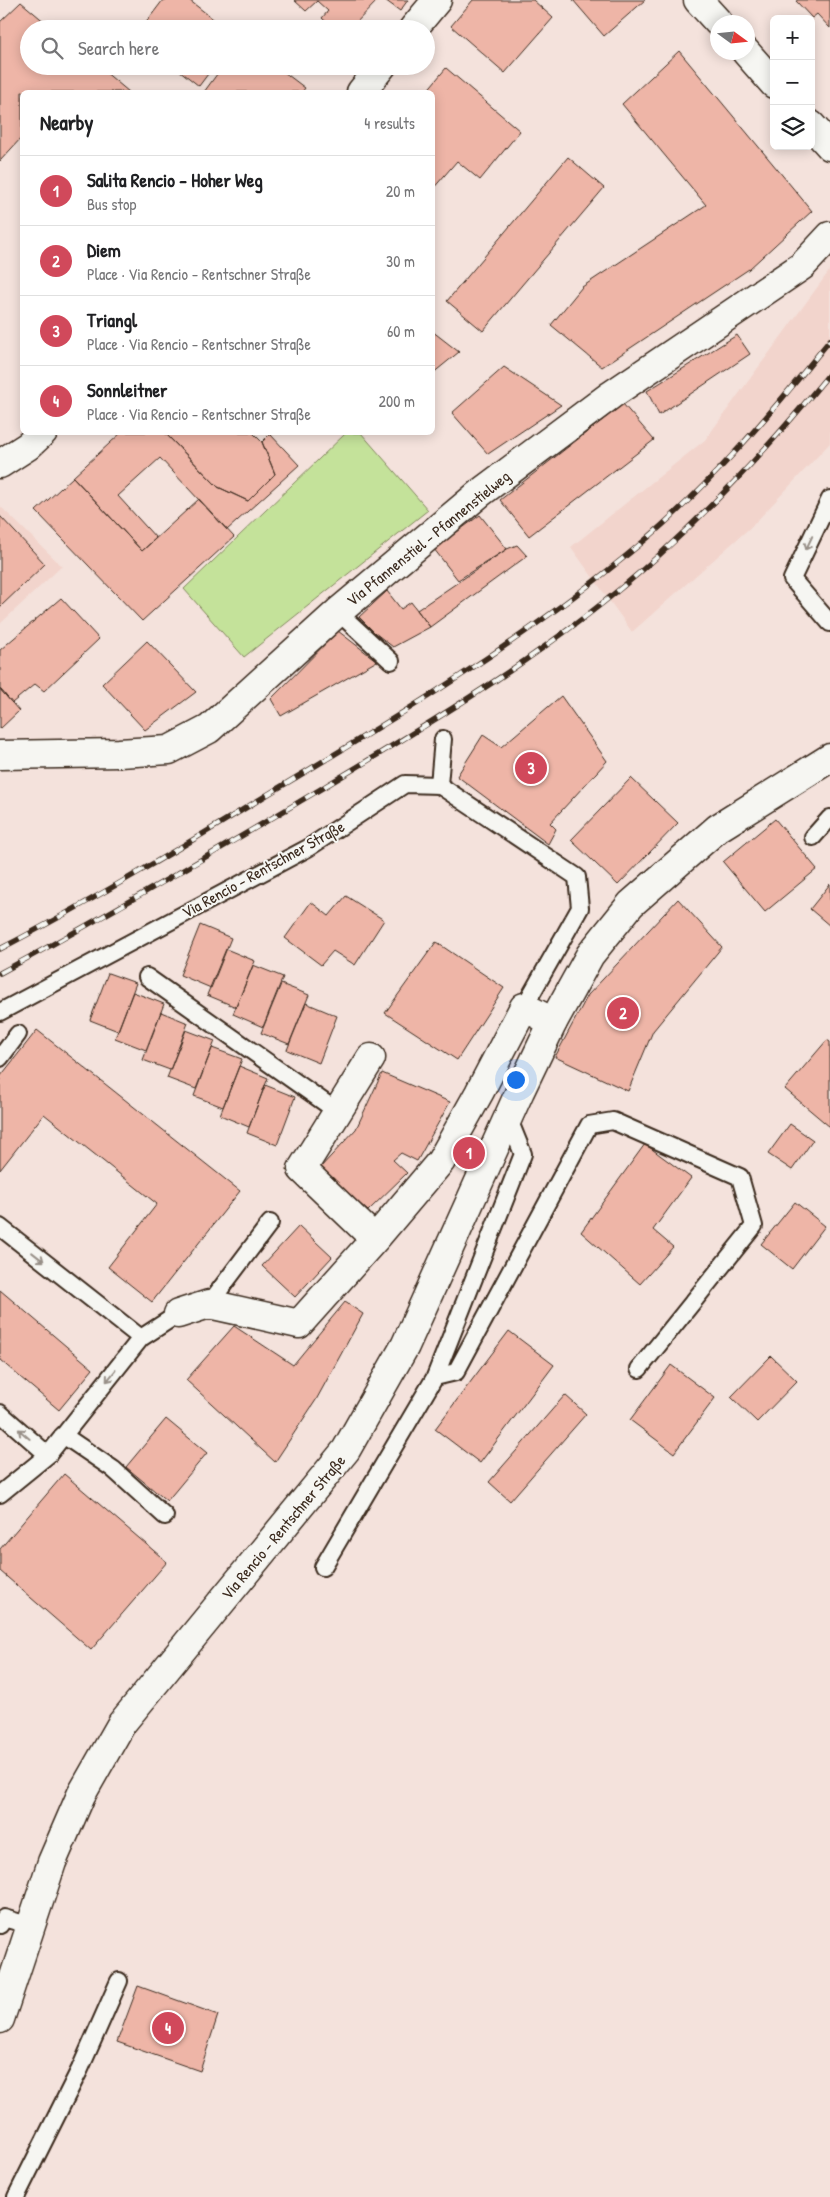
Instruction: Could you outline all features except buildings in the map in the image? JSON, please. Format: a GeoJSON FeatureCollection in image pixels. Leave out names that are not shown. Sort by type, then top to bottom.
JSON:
{"type":"FeatureCollection","features":[{"type":"Feature","properties":{"kind":"street"},"geometry":{"type":"LineString","coordinates":[[420,20],[436,0]]}},
{"type":"Feature","properties":{"kind":"street"},"geometry":{"type":"LineString","coordinates":[[698,0],[712,15]]}},
{"type":"Feature","properties":{"kind":"street"},"geometry":{"type":"LineString","coordinates":[[753,60],[770,79]]}},
{"type":"Feature","properties":{"kind":"street"},"geometry":{"type":"LineString","coordinates":[[363,90],[375,75]]}},
{"type":"Feature","properties":{"kind":"street"},"geometry":{"type":"LineString","coordinates":[[815,129],[830,146]]}},
{"type":"Feature","properties":{"kind":"street","name":"Via Pfannenstiel - Pfannenstielweg"},"geometry":{"type":"LineString","coordinates":[[0,755],[119,754],[169,750],[209,729],[338,612],[480,493],[611,395],[802,266],[830,236]]}},
{"type":"Feature","properties":{"kind":"street"},"geometry":{"type":"LineString","coordinates":[[0,464],[28,446],[40,435]]}},
{"type":"Feature","properties":{"kind":"street","name":"Via Rencio - Rentschner Straße"},"geometry":{"type":"LineString","coordinates":[[0,2019],[52,1862],[81,1795],[122,1723],[346,1450],[405,1346],[508,1117],[553,1022],[590,955],[631,904],[718,828],[830,758]]}},
{"type":"Feature","properties":{"kind":"street"},"geometry":{"type":"LineString","coordinates":[[178,1314],[209,1304],[299,1324],[375,1239],[441,1160],[524,1007],[553,1022]]}},
{"type":"Feature","properties":{"kind":"street"},"geometry":{"type":"LineString","coordinates":[[371,1058],[302,1169],[375,1239]]}},
{"type":"Feature","properties":{"kind":"lane"},"geometry":{"type":"LineString","coordinates":[[830,499],[792,579],[830,624]]}},
{"type":"Feature","properties":{"kind":"lane"},"geometry":{"type":"LineString","coordinates":[[338,612],[391,661]]}},
{"type":"Feature","properties":{"kind":"lane"},"geometry":{"type":"LineString","coordinates":[[443,738],[439,785],[577,877],[580,908],[524,1007]]}},
{"type":"Feature","properties":{"kind":"lane","name":"Via Rencio - Rentschner Straße"},"geometry":{"type":"LineString","coordinates":[[0,1012],[308,848],[405,784],[439,785]]}},
{"type":"Feature","properties":{"kind":"lane"},"geometry":{"type":"LineString","coordinates":[[813,837],[830,818]]}},
{"type":"Feature","properties":{"kind":"lane"},"geometry":{"type":"LineString","coordinates":[[147,977],[338,1112]]}},
{"type":"Feature","properties":{"kind":"lane"},"geometry":{"type":"LineString","coordinates":[[0,1058],[18,1034]]}},
{"type":"Feature","properties":{"kind":"lane"},"geometry":{"type":"LineString","coordinates":[[323,1567],[435,1376],[523,1154],[508,1117]]}},
{"type":"Feature","properties":{"kind":"lane"},"geometry":{"type":"LineString","coordinates":[[435,1376],[456,1372],[589,1125],[613,1121],[740,1177],[754,1226],[639,1369]]}},
{"type":"Feature","properties":{"kind":"lane"},"geometry":{"type":"LineString","coordinates":[[209,1304],[270,1223]]}},
{"type":"Feature","properties":{"kind":"lane"},"geometry":{"type":"LineString","coordinates":[[0,1227],[141,1338]]}},
{"type":"Feature","properties":{"kind":"lane"},"geometry":{"type":"LineString","coordinates":[[0,1494],[48,1455],[141,1338],[178,1314]]}},
{"type":"Feature","properties":{"kind":"lane"},"geometry":{"type":"LineString","coordinates":[[0,1413],[48,1455]]}},
{"type":"Feature","properties":{"kind":"lane"},"geometry":{"type":"LineString","coordinates":[[63,1435],[113,1469],[165,1516]]}},
{"type":"Feature","properties":{"kind":"lane"},"geometry":{"type":"LineString","coordinates":[[0,1925],[4,1918],[31,1926]]}},
{"type":"Feature","properties":{"kind":"lane"},"geometry":{"type":"LineString","coordinates":[[16,2197],[80,2069],[119,1981]]}},
{"type":"Feature","properties":{"kind":"shaded area"},"geometry":{"type":"Polygon","coordinates":[[[830,270],[830,443],[753,525],[632,632],[571,547],[705,440],[830,270]]]}},
{"type":"Feature","properties":{"kind":"shaded area"},"geometry":{"type":"Polygon","coordinates":[[[0,506],[62,566],[0,624],[0,506]]]}},
{"type":"Feature","properties":{"kind":"green space"},"geometry":{"type":"Polygon","coordinates":[[[344,435],[363,435],[428,510],[244,657],[184,589],[344,435]]]}},
{"type":"Feature","properties":{"kind":"railway"},"geometry":{"type":"LineString","coordinates":[[0,949],[139,872],[369,733],[462,675],[552,613],[638,546],[690,499],[763,421],[830,340]]}},
{"type":"Feature","properties":{"kind":"railway"},"geometry":{"type":"LineString","coordinates":[[0,973],[163,882],[324,787],[453,708],[537,652],[618,591],[656,558],[746,469],[830,373]]}},
{"type":"Feature","properties":{"kind":"place","name":"Triangl"},"geometry":{"type":"Point","coordinates":[531,768]}},
{"type":"Feature","properties":{"kind":"place","name":"Diem"},"geometry":{"type":"Point","coordinates":[623,1013]}},
{"type":"Feature","properties":{"kind":"place","name":"Salita Rencio - Hoher Weg"},"geometry":{"type":"Point","coordinates":[469,1153]}},
{"type":"Feature","properties":{"kind":"place","name":"Sonnleitner"},"geometry":{"type":"Point","coordinates":[168,2028]}}]}
